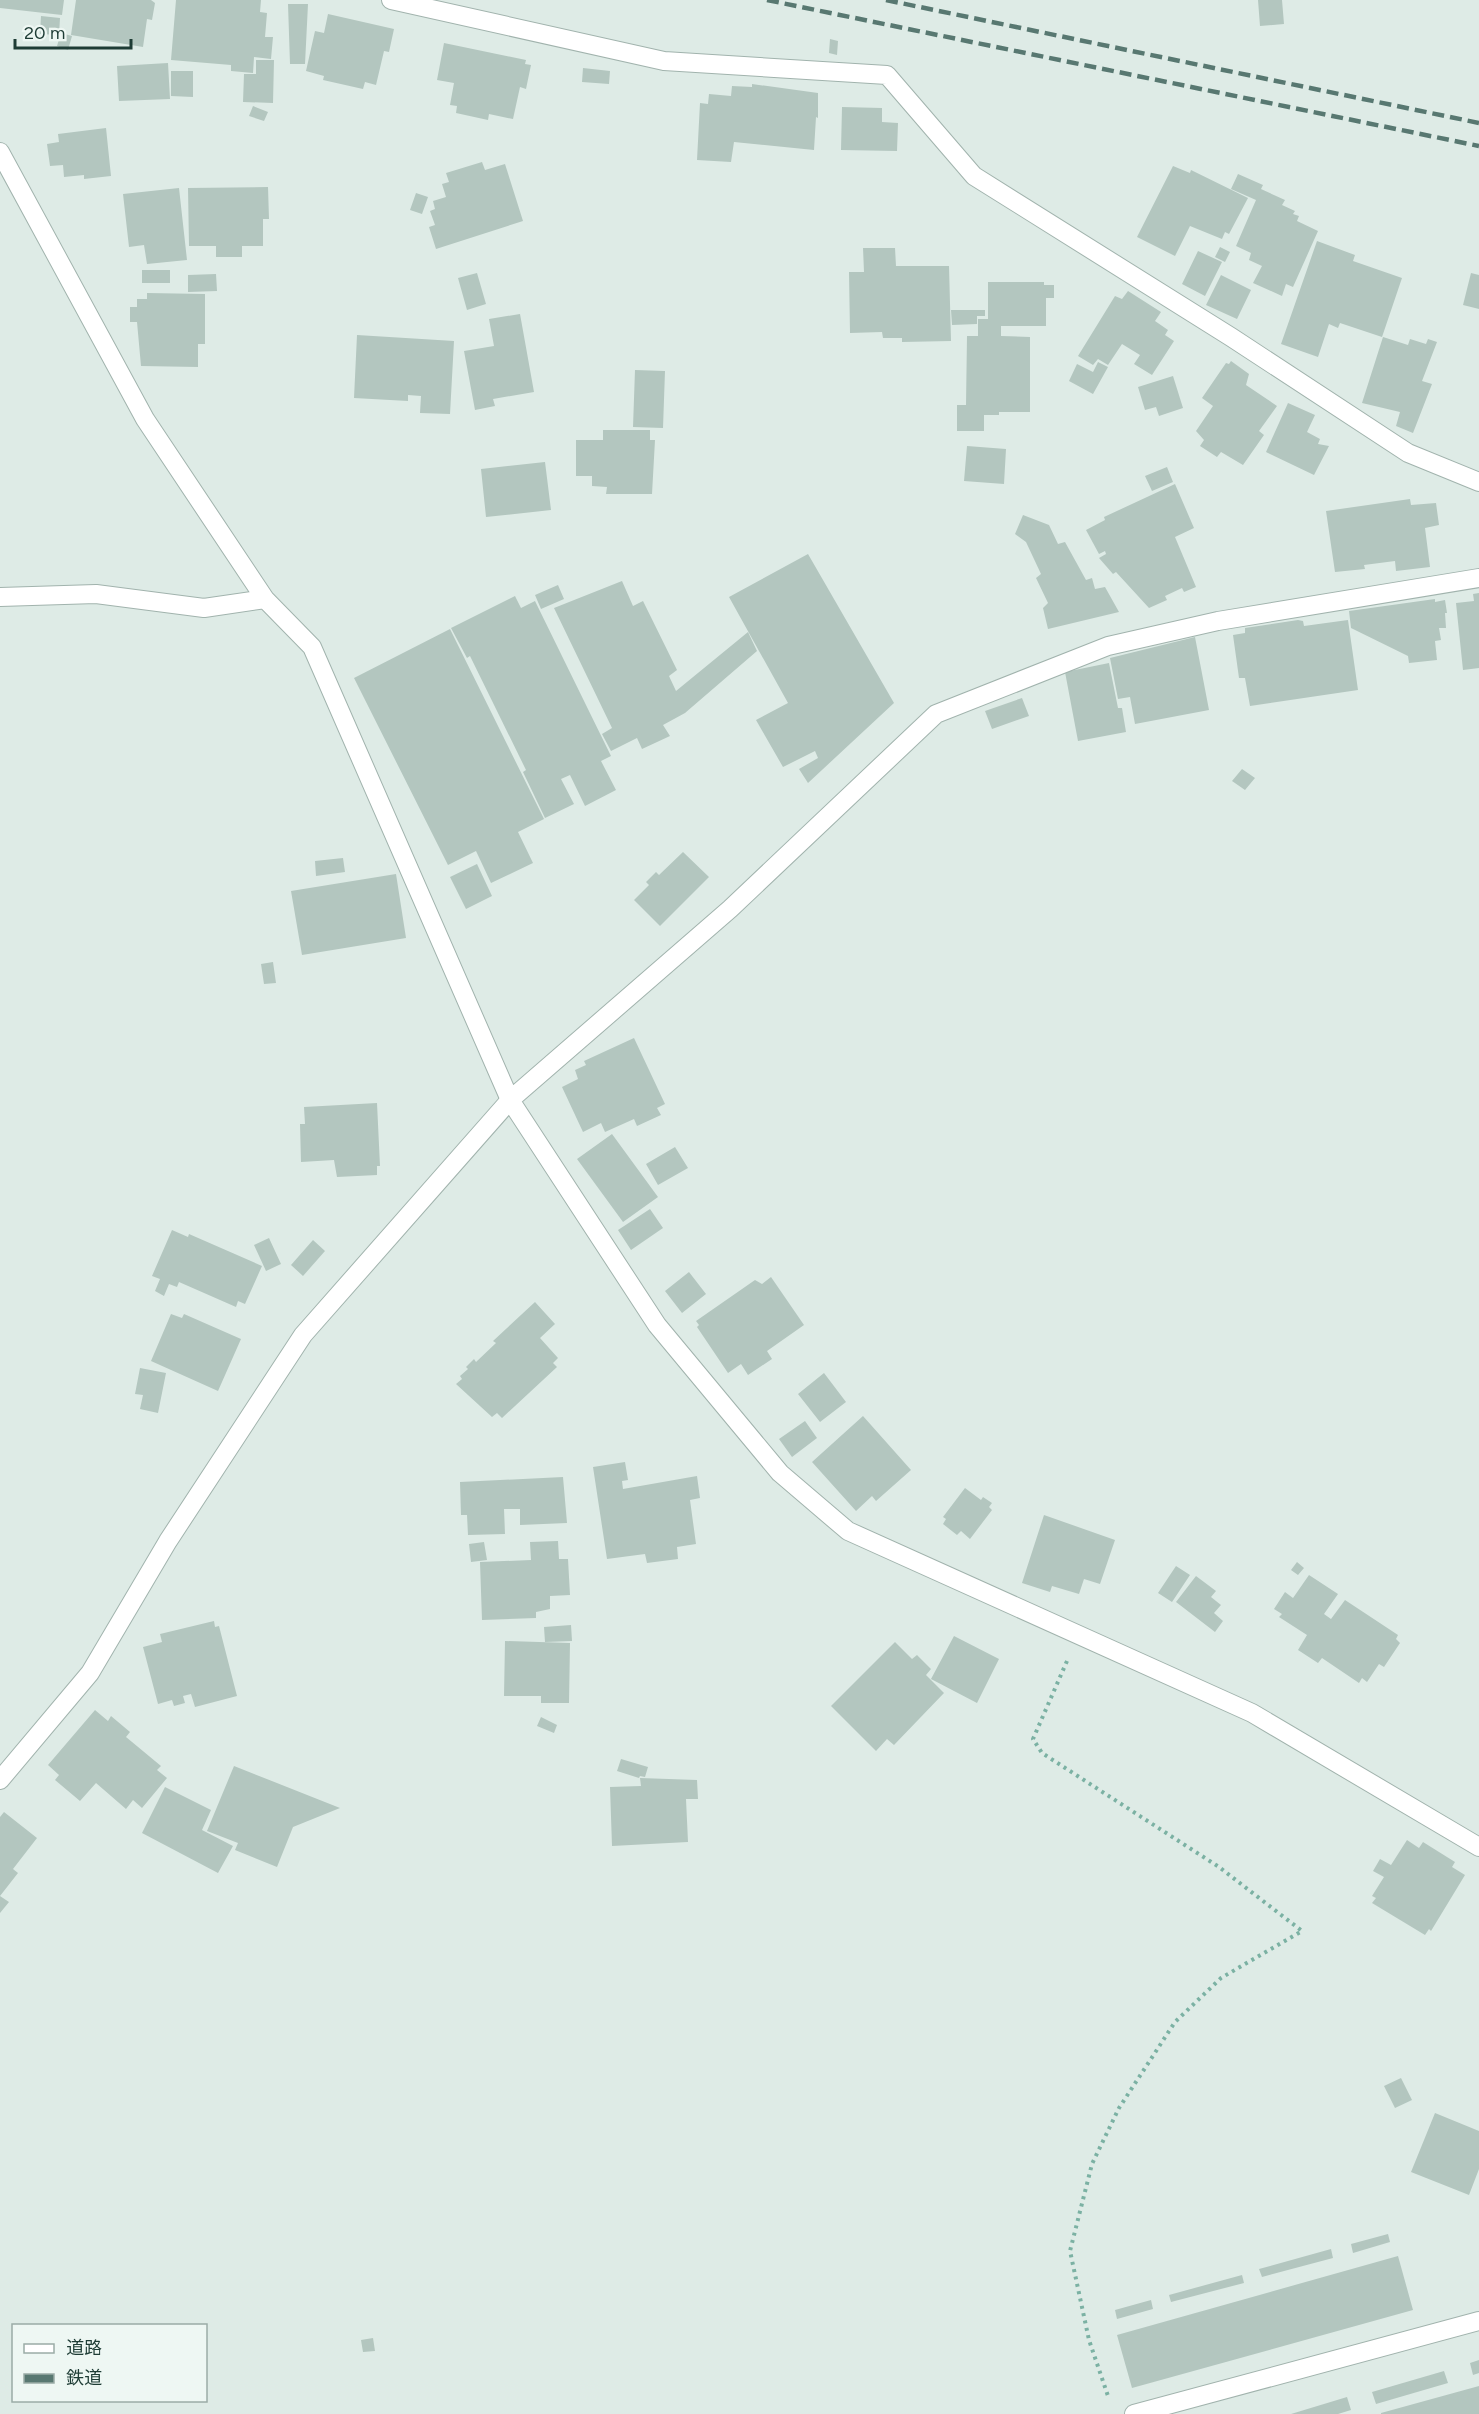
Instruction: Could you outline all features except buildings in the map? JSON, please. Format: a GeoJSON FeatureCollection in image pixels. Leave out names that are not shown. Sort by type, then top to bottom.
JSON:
{"type":"FeatureCollection","features":[{"type":"Feature","properties":{"kind":"street"},"geometry":{"type":"LineString","coordinates":[[391,0],[664,61],[887,75],[974,176],[1231,337],[1408,453],[1479,482]]}},
{"type":"Feature","properties":{"kind":"street"},"geometry":{"type":"LineString","coordinates":[[0,152],[145,419],[266,599],[312,647],[510,1100],[657,1325],[780,1473],[848,1531],[1252,1713],[1479,1847]]}},
{"type":"Feature","properties":{"kind":"street"},"geometry":{"type":"LineString","coordinates":[[1,1776],[90,1673],[168,1541],[303,1335],[510,1100],[730,909],[936,714],[1108,646],[1218,621],[1479,578]]}},
{"type":"Feature","properties":{"kind":"street"},"geometry":{"type":"LineString","coordinates":[[0,597],[96,594],[204,608],[266,599]]}},
{"type":"Feature","properties":{"kind":"street"},"geometry":{"type":"LineString","coordinates":[[1134,2414],[1479,2320]]}},
{"type":"Feature","properties":{"kind":"path"},"geometry":{"type":"LineString","coordinates":[[1079,1635],[1033,1739],[1042,1753],[1220,1867],[1302,1931],[1221,1978],[1174,2022],[1119,2108],[1092,2164],[1070,2251],[1089,2340],[1110,2403]]}},
{"type":"Feature","properties":{"kind":"railway"},"geometry":{"type":"LineString","coordinates":[[767,0],[1479,146]]}},
{"type":"Feature","properties":{"kind":"railway"},"geometry":{"type":"LineString","coordinates":[[886,0],[1479,123]]}}]}
